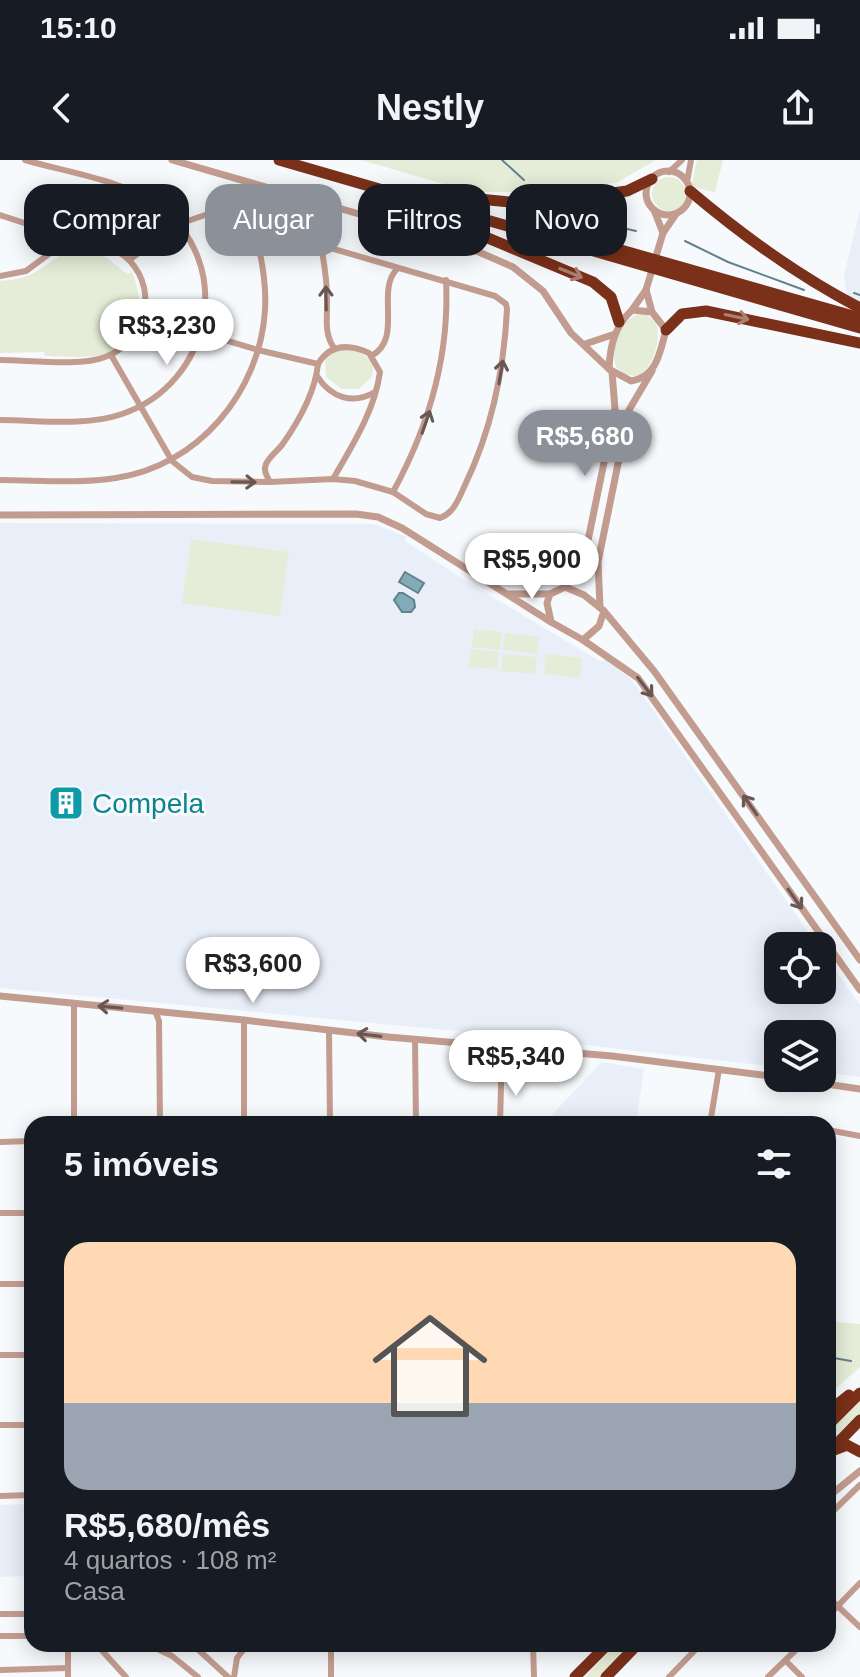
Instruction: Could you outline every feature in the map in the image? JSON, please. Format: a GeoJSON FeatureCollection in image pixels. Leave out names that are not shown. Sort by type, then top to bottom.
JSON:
{"type":"FeatureCollection","features":[{"type":"Feature","properties":{"kind":"highway"},"geometry":{"type":"LineString","coordinates":[[279,160],[860,328]]}},
{"type":"Feature","properties":{"kind":"highway"},"geometry":{"type":"LineString","coordinates":[[303,160],[391,184]]}},
{"type":"Feature","properties":{"kind":"highway"},"geometry":{"type":"LineString","coordinates":[[344,178],[593,282],[611,297],[617,328]]}},
{"type":"Feature","properties":{"kind":"highway"},"geometry":{"type":"LineString","coordinates":[[490,200],[510,202],[613,193],[627,191],[652,179]]}},
{"type":"Feature","properties":{"kind":"highway"},"geometry":{"type":"LineString","coordinates":[[689,186],[720,215],[820,285],[860,308]]}},
{"type":"Feature","properties":{"kind":"highway"},"geometry":{"type":"LineString","coordinates":[[490,212],[860,318]]}},
{"type":"Feature","properties":{"kind":"highway"},"geometry":{"type":"LineString","coordinates":[[666,330],[682,314],[706,311],[860,343]]}},
{"type":"Feature","properties":{"kind":"highway"},"geometry":{"type":"LineString","coordinates":[[836,1404],[860,1391]]}},
{"type":"Feature","properties":{"kind":"highway"},"geometry":{"type":"LineString","coordinates":[[836,1416],[860,1391]]}},
{"type":"Feature","properties":{"kind":"highway"},"geometry":{"type":"LineString","coordinates":[[836,1446],[860,1420]]}},
{"type":"Feature","properties":{"kind":"highway"},"geometry":{"type":"LineString","coordinates":[[836,1449],[842,1445],[852,1446],[860,1452]]}},
{"type":"Feature","properties":{"kind":"highway"},"geometry":{"type":"LineString","coordinates":[[575,1677],[600,1652]]}},
{"type":"Feature","properties":{"kind":"highway"},"geometry":{"type":"LineString","coordinates":[[606,1677],[630,1652]]}},
{"type":"Feature","properties":{"kind":"street"},"geometry":{"type":"LineString","coordinates":[[25,160],[110,184]]}},
{"type":"Feature","properties":{"kind":"street"},"geometry":{"type":"LineString","coordinates":[[172,160],[407,227],[486,255],[513,267],[536,285],[553,302],[571,333],[611,371],[631,381],[643,378],[652,371]]}},
{"type":"Feature","properties":{"kind":"street"},"geometry":{"type":"LineString","coordinates":[[663,233],[647,198],[648,184],[682,160]]}},
{"type":"Feature","properties":{"kind":"street"},"geometry":{"type":"LineString","coordinates":[[585,344],[617,328],[647,287],[663,233],[676,214],[687,205],[691,160]]}},
{"type":"Feature","properties":{"kind":"street"},"geometry":{"type":"LineString","coordinates":[[669,172],[678,173],[689,186]]}},
{"type":"Feature","properties":{"kind":"street"},"geometry":{"type":"LineString","coordinates":[[654,210],[664,215],[676,214]]}},
{"type":"Feature","properties":{"kind":"street"},"geometry":{"type":"LineString","coordinates":[[0,215],[24,223]]}},
{"type":"Feature","properties":{"kind":"street"},"geometry":{"type":"LineString","coordinates":[[0,420],[109,418],[154,399],[189,361],[201,333],[205,307],[203,274],[189,242]]}},
{"type":"Feature","properties":{"kind":"street"},"geometry":{"type":"LineString","coordinates":[[111,355],[172,461],[183,471],[202,480],[270,482],[333,479],[369,484],[393,492],[433,517],[446,516],[460,497],[474,467],[498,388],[505,346],[506,304],[495,296],[446,280],[342,252]]}},
{"type":"Feature","properties":{"kind":"street"},"geometry":{"type":"LineString","coordinates":[[0,276],[26,271],[46,256]]}},
{"type":"Feature","properties":{"kind":"street"},"geometry":{"type":"LineString","coordinates":[[0,360],[85,361],[111,355],[134,336],[144,316],[143,281],[129,260],[122,256]]}},
{"type":"Feature","properties":{"kind":"street"},"geometry":{"type":"LineString","coordinates":[[129,260],[135,256]]}},
{"type":"Feature","properties":{"kind":"street"},"geometry":{"type":"LineString","coordinates":[[0,480],[116,478],[139,473],[172,461],[207,433],[227,412],[243,388],[258,350],[266,307],[260,256]]}},
{"type":"Feature","properties":{"kind":"street"},"geometry":{"type":"LineString","coordinates":[[322,256],[327,339],[334,348]]}},
{"type":"Feature","properties":{"kind":"street"},"geometry":{"type":"LineString","coordinates":[[371,356],[386,340],[389,281],[397,269]]}},
{"type":"Feature","properties":{"kind":"street"},"geometry":{"type":"LineString","coordinates":[[393,492],[410,462],[432,404],[445,335],[446,280]]}},
{"type":"Feature","properties":{"kind":"street"},"geometry":{"type":"LineString","coordinates":[[583,640],[599,626],[602,608],[598,562],[629,410],[652,371],[666,330],[652,312],[647,287]]}},
{"type":"Feature","properties":{"kind":"street"},"geometry":{"type":"LineString","coordinates":[[632,310],[652,312]]}},
{"type":"Feature","properties":{"kind":"street"},"geometry":{"type":"LineString","coordinates":[[144,316],[258,350],[318,364]]}},
{"type":"Feature","properties":{"kind":"street"},"geometry":{"type":"LineString","coordinates":[[507,594],[550,594],[565,587],[585,555],[615,409],[611,371],[617,328]]}},
{"type":"Feature","properties":{"kind":"street"},"geometry":{"type":"LineString","coordinates":[[270,482],[265,473],[266,464],[293,428],[317,376],[318,364],[334,348],[357,349],[371,356],[380,372],[360,432],[333,479]]}},
{"type":"Feature","properties":{"kind":"street"},"geometry":{"type":"LineString","coordinates":[[317,376],[330,390],[346,399],[359,400],[375,392]]}},
{"type":"Feature","properties":{"kind":"street"},"geometry":{"type":"LineString","coordinates":[[0,515],[368,515],[402,528],[583,640],[638,678],[860,990]]}},
{"type":"Feature","properties":{"kind":"street"},"geometry":{"type":"LineString","coordinates":[[565,587],[602,608],[662,682],[860,960]]}},
{"type":"Feature","properties":{"kind":"street"},"geometry":{"type":"LineString","coordinates":[[550,594],[547,603],[551,622]]}},
{"type":"Feature","properties":{"kind":"street"},"geometry":{"type":"LineString","coordinates":[[0,996],[415,1040],[612,1056],[764,1075]]}},
{"type":"Feature","properties":{"kind":"street"},"geometry":{"type":"LineString","coordinates":[[74,1004],[74,1116]]}},
{"type":"Feature","properties":{"kind":"street"},"geometry":{"type":"LineString","coordinates":[[155,1011],[159,1021],[160,1116]]}},
{"type":"Feature","properties":{"kind":"street"},"geometry":{"type":"LineString","coordinates":[[244,1020],[244,1116]]}},
{"type":"Feature","properties":{"kind":"street"},"geometry":{"type":"LineString","coordinates":[[329,1031],[330,1116]]}},
{"type":"Feature","properties":{"kind":"street"},"geometry":{"type":"LineString","coordinates":[[415,1040],[416,1116]]}},
{"type":"Feature","properties":{"kind":"street"},"geometry":{"type":"LineString","coordinates":[[500,1116],[502,1047]]}},
{"type":"Feature","properties":{"kind":"street"},"geometry":{"type":"LineString","coordinates":[[711,1116],[719,1069]]}},
{"type":"Feature","properties":{"kind":"street"},"geometry":{"type":"LineString","coordinates":[[836,1085],[860,1089]]}},
{"type":"Feature","properties":{"kind":"street"},"geometry":{"type":"LineString","coordinates":[[836,1132],[860,1136]]}},
{"type":"Feature","properties":{"kind":"street"},"geometry":{"type":"LineString","coordinates":[[0,1142],[24,1141]]}},
{"type":"Feature","properties":{"kind":"street"},"geometry":{"type":"LineString","coordinates":[[0,1213],[24,1213]]}},
{"type":"Feature","properties":{"kind":"street"},"geometry":{"type":"LineString","coordinates":[[0,1284],[24,1284]]}},
{"type":"Feature","properties":{"kind":"street"},"geometry":{"type":"LineString","coordinates":[[0,1355],[24,1355]]}},
{"type":"Feature","properties":{"kind":"street"},"geometry":{"type":"LineString","coordinates":[[0,1425],[24,1425]]}},
{"type":"Feature","properties":{"kind":"street"},"geometry":{"type":"LineString","coordinates":[[836,1490],[860,1471]]}},
{"type":"Feature","properties":{"kind":"street"},"geometry":{"type":"LineString","coordinates":[[836,1508],[860,1485]]}},
{"type":"Feature","properties":{"kind":"street"},"geometry":{"type":"LineString","coordinates":[[0,1496],[24,1495]]}},
{"type":"Feature","properties":{"kind":"street"},"geometry":{"type":"LineString","coordinates":[[860,1583],[837,1606],[860,1627]]}},
{"type":"Feature","properties":{"kind":"street"},"geometry":{"type":"LineString","coordinates":[[0,1614],[24,1614]]}},
{"type":"Feature","properties":{"kind":"street"},"geometry":{"type":"LineString","coordinates":[[0,1636],[24,1636]]}},
{"type":"Feature","properties":{"kind":"street"},"geometry":{"type":"LineString","coordinates":[[68,1652],[68,1677]]}},
{"type":"Feature","properties":{"kind":"street"},"geometry":{"type":"LineString","coordinates":[[103,1652],[126,1677]]}},
{"type":"Feature","properties":{"kind":"street"},"geometry":{"type":"LineString","coordinates":[[164,1652],[198,1677]]}},
{"type":"Feature","properties":{"kind":"street"},"geometry":{"type":"LineString","coordinates":[[201,1652],[231,1677],[242,1652]]}},
{"type":"Feature","properties":{"kind":"street"},"geometry":{"type":"LineString","coordinates":[[331,1652],[331,1677]]}},
{"type":"Feature","properties":{"kind":"street"},"geometry":{"type":"LineString","coordinates":[[533,1652],[534,1677]]}},
{"type":"Feature","properties":{"kind":"street"},"geometry":{"type":"LineString","coordinates":[[669,1677],[693,1652]]}},
{"type":"Feature","properties":{"kind":"street"},"geometry":{"type":"LineString","coordinates":[[768,1677],[794,1652]]}},
{"type":"Feature","properties":{"kind":"street"},"geometry":{"type":"LineString","coordinates":[[786,1661],[802,1677]]}},
{"type":"Feature","properties":{"kind":"street"},"geometry":{"type":"LineString","coordinates":[[0,1670],[17,1674],[68,1668]]}},
{"type":"Feature","properties":{"kind":"shaded area"},"geometry":{"type":"Polygon","coordinates":[[[860,210],[860,306],[848,301],[844,275],[860,210]]]}},
{"type":"Feature","properties":{"kind":"shaded area"},"geometry":{"type":"Polygon","coordinates":[[[0,523],[374,524],[407,537],[405,541],[471,584],[601,662],[605,659],[632,680],[808,932],[764,932],[764,1004],[836,1004],[836,971],[860,1005],[860,1077],[836,1074],[836,1020],[764,1020],[764,1065],[499,1035],[0,988],[0,523]]]}},
{"type":"Feature","properties":{"kind":"shaded area"},"geometry":{"type":"Polygon","coordinates":[[[602,1062],[644,1069],[637,1116],[551,1116],[602,1062]]]}},
{"type":"Feature","properties":{"kind":"shaded area"},"geometry":{"type":"Polygon","coordinates":[[[24,1504],[24,1576],[0,1577],[0,1505],[24,1504]]]}},
{"type":"Feature","properties":{"kind":"green space"},"geometry":{"type":"Polygon","coordinates":[[[361,160],[656,160],[616,183],[506,184],[506,192],[490,192],[490,184],[444,184],[361,160]]]}},
{"type":"Feature","properties":{"kind":"green space"},"geometry":{"type":"Polygon","coordinates":[[[697,160],[723,160],[715,192],[691,187],[697,160]]]}},
{"type":"Feature","properties":{"kind":"green space"},"geometry":{"type":"Polygon","coordinates":[[[669,177],[681,182],[686,194],[681,206],[669,211],[657,206],[652,194],[657,182],[669,177]]]}},
{"type":"Feature","properties":{"kind":"green space"},"geometry":{"type":"Polygon","coordinates":[[[60,256],[99,256],[106,257],[127,274],[132,272],[139,298],[130,335],[110,352],[96,356],[0,353],[0,281],[28,276],[60,256]]]}},
{"type":"Feature","properties":{"kind":"green space"},"geometry":{"type":"Polygon","coordinates":[[[640,314],[646,314],[656,323],[657,345],[652,360],[643,372],[638,376],[626,375],[616,367],[614,351],[622,328],[640,314]]]}},
{"type":"Feature","properties":{"kind":"green space"},"geometry":{"type":"Polygon","coordinates":[[[353,349],[369,359],[373,367],[372,377],[359,389],[342,389],[326,377],[325,360],[333,350],[353,349]]]}},
{"type":"Feature","properties":{"kind":"green space"},"geometry":{"type":"Polygon","coordinates":[[[191,539],[289,552],[280,616],[182,603],[191,539]]]}},
{"type":"Feature","properties":{"kind":"green space"},"geometry":{"type":"Polygon","coordinates":[[[474,629],[502,632],[500,650],[472,647],[474,629]]]}},
{"type":"Feature","properties":{"kind":"green space"},"geometry":{"type":"Polygon","coordinates":[[[505,633],[539,637],[537,654],[503,650],[505,633]]]}},
{"type":"Feature","properties":{"kind":"green space"},"geometry":{"type":"Polygon","coordinates":[[[471,649],[499,652],[497,669],[469,667],[471,649]]]}},
{"type":"Feature","properties":{"kind":"green space"},"geometry":{"type":"Polygon","coordinates":[[[503,654],[537,657],[535,674],[501,671],[503,654]]]}},
{"type":"Feature","properties":{"kind":"green space"},"geometry":{"type":"Polygon","coordinates":[[[546,654],[582,658],[580,678],[544,674],[546,654]]]}},
{"type":"Feature","properties":{"kind":"green space"},"geometry":{"type":"Polygon","coordinates":[[[836,1322],[860,1324],[860,1367],[836,1388],[836,1322]]]}},
{"type":"Feature","properties":{"kind":"green space"},"geometry":{"type":"Polygon","coordinates":[[[860,1400],[860,1414],[836,1439],[836,1424],[860,1400]]]}},
{"type":"Feature","properties":{"kind":"green space"},"geometry":{"type":"Polygon","coordinates":[[[609,1652],[626,1652],[602,1677],[584,1677],[609,1652]]]}},
{"type":"Feature","properties":{"kind":"water"},"geometry":{"type":"Polygon","coordinates":[[[405,572],[424,583],[418,593],[399,582],[405,572]]]}},
{"type":"Feature","properties":{"kind":"water"},"geometry":{"type":"Polygon","coordinates":[[[399,593],[414,600],[415,607],[411,612],[402,612],[394,600],[399,593]]]}},
{"type":"Feature","properties":{"kind":"waterway"},"geometry":{"type":"LineString","coordinates":[[502,160],[524,180]]}},
{"type":"Feature","properties":{"kind":"waterway"},"geometry":{"type":"LineString","coordinates":[[627,229],[636,231]]}},
{"type":"Feature","properties":{"kind":"waterway"},"geometry":{"type":"LineString","coordinates":[[685,241],[728,262],[804,290]]}},
{"type":"Feature","properties":{"kind":"waterway"},"geometry":{"type":"LineString","coordinates":[[854,293],[860,295]]}},
{"type":"Feature","properties":{"kind":"waterway"},"geometry":{"type":"LineString","coordinates":[[836,1358],[851,1361]]}},
{"type":"Feature","properties":{"kind":"place","name":"Compela"},"geometry":{"type":"Point","coordinates":[66,803]}}]}
